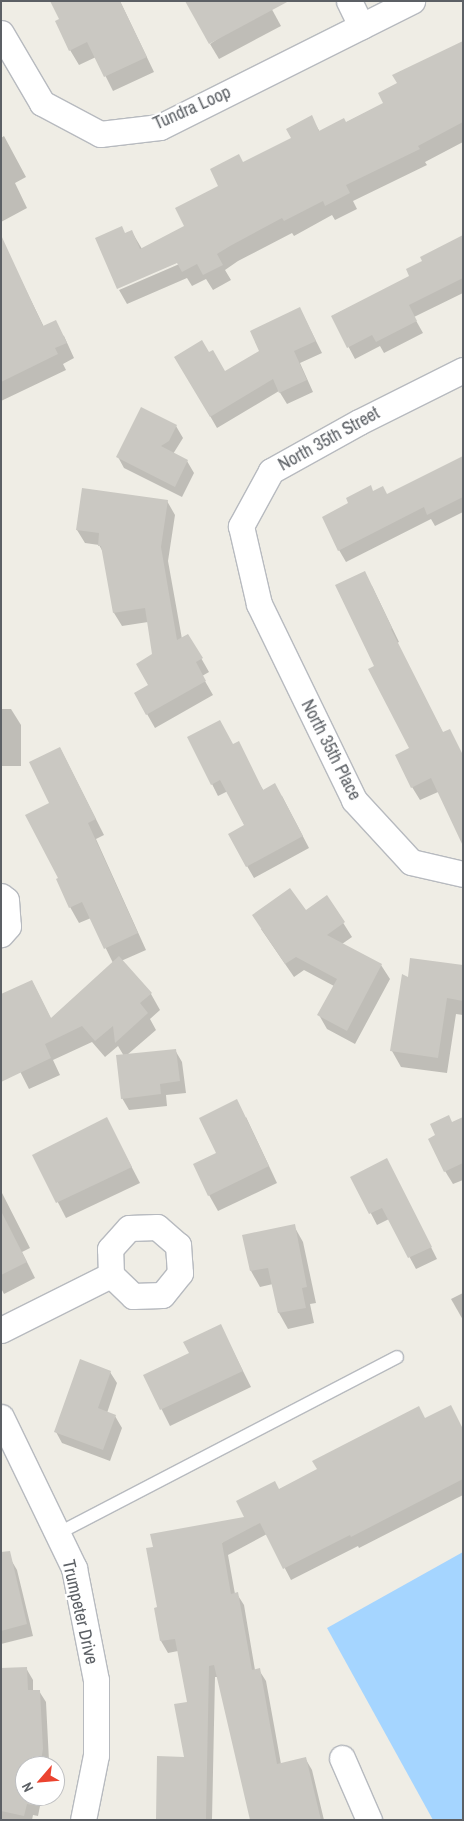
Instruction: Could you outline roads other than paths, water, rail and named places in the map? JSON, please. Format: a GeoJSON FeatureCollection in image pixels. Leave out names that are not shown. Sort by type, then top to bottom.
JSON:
{"type":"FeatureCollection","features":[{"type":"Feature","properties":{"kind":"street"},"geometry":{"type":"LineString","coordinates":[[349,1],[361,26]]}},
{"type":"Feature","properties":{"kind":"street","name":"Tundra Loop"},"geometry":{"type":"LineString","coordinates":[[1,33],[42,103],[100,134],[160,126],[412,1]]}},
{"type":"Feature","properties":{"kind":"street","name":"North 35th Street"},"geometry":{"type":"LineString","coordinates":[[259,604],[240,526],[271,471],[358,422],[463,370]]}},
{"type":"Feature","properties":{"kind":"street","name":"North 35th Place"},"geometry":{"type":"LineString","coordinates":[[259,604],[354,800],[411,862],[463,874]]}},
{"type":"Feature","properties":{"kind":"street"},"geometry":{"type":"LineString","coordinates":[[1,896],[6,900],[8,926],[1,934]]}},
{"type":"Feature","properties":{"kind":"street"},"geometry":{"type":"LineString","coordinates":[[1,1330],[111,1275]]}},
{"type":"Feature","properties":{"kind":"street","name":"Trumpeter Drive"},"geometry":{"type":"LineString","coordinates":[[1,1417],[59,1533],[74,1568],[96,1680],[96,1755],[83,1820]]}},
{"type":"Feature","properties":{"kind":"street"},"geometry":{"type":"LineString","coordinates":[[342,1758],[369,1820]]}},
{"type":"Feature","properties":{"kind":"lane"},"geometry":{"type":"LineString","coordinates":[[59,1533],[397,1357]]}},
{"type":"Feature","properties":{"kind":"water"},"geometry":{"type":"Polygon","coordinates":[[[463,1552],[463,1820],[433,1820],[327,1628],[463,1552]]]}}]}
